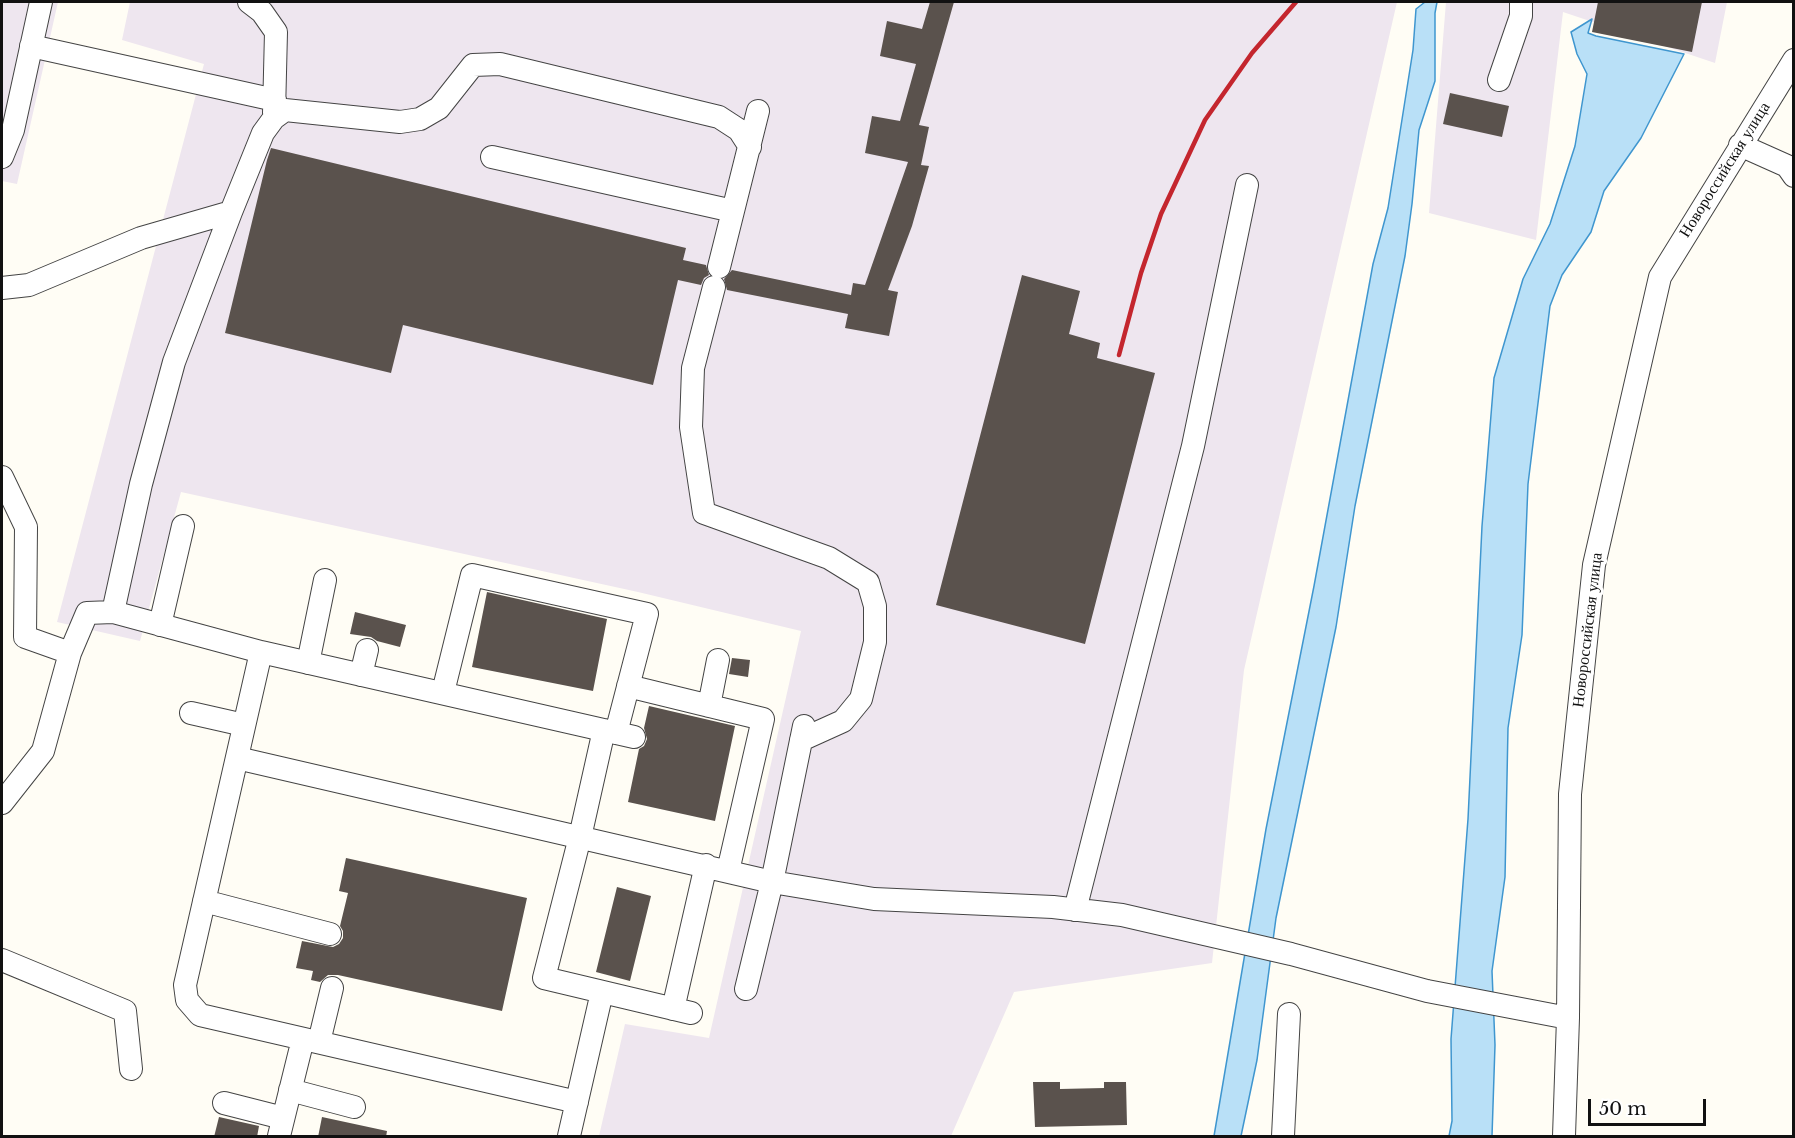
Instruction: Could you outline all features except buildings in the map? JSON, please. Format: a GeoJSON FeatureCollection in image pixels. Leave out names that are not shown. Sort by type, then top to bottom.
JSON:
{"type":"FeatureCollection","features":[{"type":"Feature","properties":{"kind":"street"},"geometry":{"type":"LineString","coordinates":[[2,157],[14,130],[41,2]]}},
{"type":"Feature","properties":{"kind":"street"},"geometry":{"type":"LineString","coordinates":[[113,612],[141,484],[174,362],[231,212],[274,109],[276,32],[262,12],[249,2]]}},
{"type":"Feature","properties":{"kind":"street"},"geometry":{"type":"LineString","coordinates":[[1499,80],[1521,16],[1521,2]]}},
{"type":"Feature","properties":{"kind":"street"},"geometry":{"type":"LineString","coordinates":[[31,46],[274,109],[400,122],[420,119],[439,108],[473,65],[500,64],[719,117],[740,130],[750,147]]}},
{"type":"Feature","properties":{"kind":"street","name":"Новороссийская улица"},"geometry":{"type":"LineString","coordinates":[[1564,1137],[1568,1018],[1570,794],[1594,565],[1660,277],[1794,60]]}},
{"type":"Feature","properties":{"kind":"street"},"geometry":{"type":"LineString","coordinates":[[746,989],[772,882],[803,731],[843,721],[861,699],[875,642],[875,606],[868,582],[829,558],[704,513],[691,427],[693,368],[758,111]]}},
{"type":"Feature","properties":{"kind":"street"},"geometry":{"type":"LineString","coordinates":[[1740,145],[1787,166],[1794,176]]}},
{"type":"Feature","properties":{"kind":"street"},"geometry":{"type":"LineString","coordinates":[[492,157],[733,211]]}},
{"type":"Feature","properties":{"kind":"street"},"geometry":{"type":"LineString","coordinates":[[1075,910],[1192,446],[1247,185]]}},
{"type":"Feature","properties":{"kind":"street"},"geometry":{"type":"LineString","coordinates":[[2,288],[29,285],[141,238],[231,212]]}},
{"type":"Feature","properties":{"kind":"street"},"geometry":{"type":"LineString","coordinates":[[2,477],[26,527],[25,637],[70,653]]}},
{"type":"Feature","properties":{"kind":"street"},"geometry":{"type":"LineString","coordinates":[[160,626],[183,526]]}},
{"type":"Feature","properties":{"kind":"street"},"geometry":{"type":"LineString","coordinates":[[443,692],[472,575],[646,614],[618,733],[580,837],[544,978],[682,1011],[706,866]]}},
{"type":"Feature","properties":{"kind":"street"},"geometry":{"type":"LineString","coordinates":[[308,663],[325,580]]}},
{"type":"Feature","properties":{"kind":"street"},"geometry":{"type":"LineString","coordinates":[[2,803],[42,751],[70,653],[87,613],[113,612],[261,652],[618,733]]}},
{"type":"Feature","properties":{"kind":"street"},"geometry":{"type":"LineString","coordinates":[[361,675],[367,650]]}},
{"type":"Feature","properties":{"kind":"street"},"geometry":{"type":"LineString","coordinates":[[261,652],[185,985],[187,1000],[200,1015],[577,1102]]}},
{"type":"Feature","properties":{"kind":"street"},"geometry":{"type":"LineString","coordinates":[[709,706],[718,660]]}},
{"type":"Feature","properties":{"kind":"street"},"geometry":{"type":"LineString","coordinates":[[628,686],[763,719],[728,871]]}},
{"type":"Feature","properties":{"kind":"street"},"geometry":{"type":"LineString","coordinates":[[191,713],[244,725]]}},
{"type":"Feature","properties":{"kind":"street"},"geometry":{"type":"LineString","coordinates":[[237,758],[772,882],[874,899],[1053,907],[1122,915],[1291,954],[1427,991],[1568,1018]]}},
{"type":"Feature","properties":{"kind":"street"},"geometry":{"type":"LineString","coordinates":[[204,901],[330,934]]}},
{"type":"Feature","properties":{"kind":"street"},"geometry":{"type":"LineString","coordinates":[[2,960],[125,1011],[131,1069]]}},
{"type":"Feature","properties":{"kind":"street"},"geometry":{"type":"LineString","coordinates":[[224,1103],[281,1127],[290,1090],[332,988]]}},
{"type":"Feature","properties":{"kind":"street"},"geometry":{"type":"LineString","coordinates":[[569,1137],[602,992]]}},
{"type":"Feature","properties":{"kind":"street"},"geometry":{"type":"LineString","coordinates":[[1282,1137],[1289,1014]]}},
{"type":"Feature","properties":{"kind":"street"},"geometry":{"type":"LineString","coordinates":[[290,1090],[354,1107]]}},
{"type":"Feature","properties":{"kind":"shaded area"},"geometry":{"type":"Polygon","coordinates":[[[2,2],[58,2],[17,184],[2,181],[2,2]]]}},
{"type":"Feature","properties":{"kind":"shaded area"},"geometry":{"type":"Polygon","coordinates":[[[130,2],[1397,2],[1244,670],[1212,963],[1014,992],[951,1136],[599,1136],[625,1024],[709,1038],[801,631],[638,592],[181,492],[140,641],[57,622],[204,64],[122,40],[130,2]]]}},
{"type":"Feature","properties":{"kind":"shaded area"},"geometry":{"type":"Polygon","coordinates":[[[1446,2],[1727,2],[1715,63],[1563,12],[1536,240],[1429,213],[1446,2]]]}},
{"type":"Feature","properties":{"kind":"water"},"geometry":{"type":"Polygon","coordinates":[[[1425,2],[1437,2],[1435,81],[1419,130],[1405,256],[1355,506],[1336,627],[1276,918],[1257,1060],[1241,1136],[1214,1136],[1266,829],[1314,586],[1373,264],[1388,208],[1413,50],[1416,9],[1425,2]]]}},
{"type":"Feature","properties":{"kind":"water"},"geometry":{"type":"Polygon","coordinates":[[[1592,19],[1588,33],[1684,54],[1641,138],[1604,191],[1591,232],[1562,275],[1550,306],[1528,484],[1522,635],[1508,728],[1505,877],[1492,971],[1495,1045],[1492,1136],[1449,1136],[1452,1121],[1451,1039],[1468,819],[1482,526],[1494,378],[1523,279],[1550,224],[1575,146],[1587,74],[1577,54],[1571,32],[1592,19]]]}},
{"type":"Feature","properties":{"kind":"railway"},"geometry":{"type":"LineString","coordinates":[[1119,355],[1141,273],[1161,214],[1205,120],[1252,53],[1296,2]]}}]}
